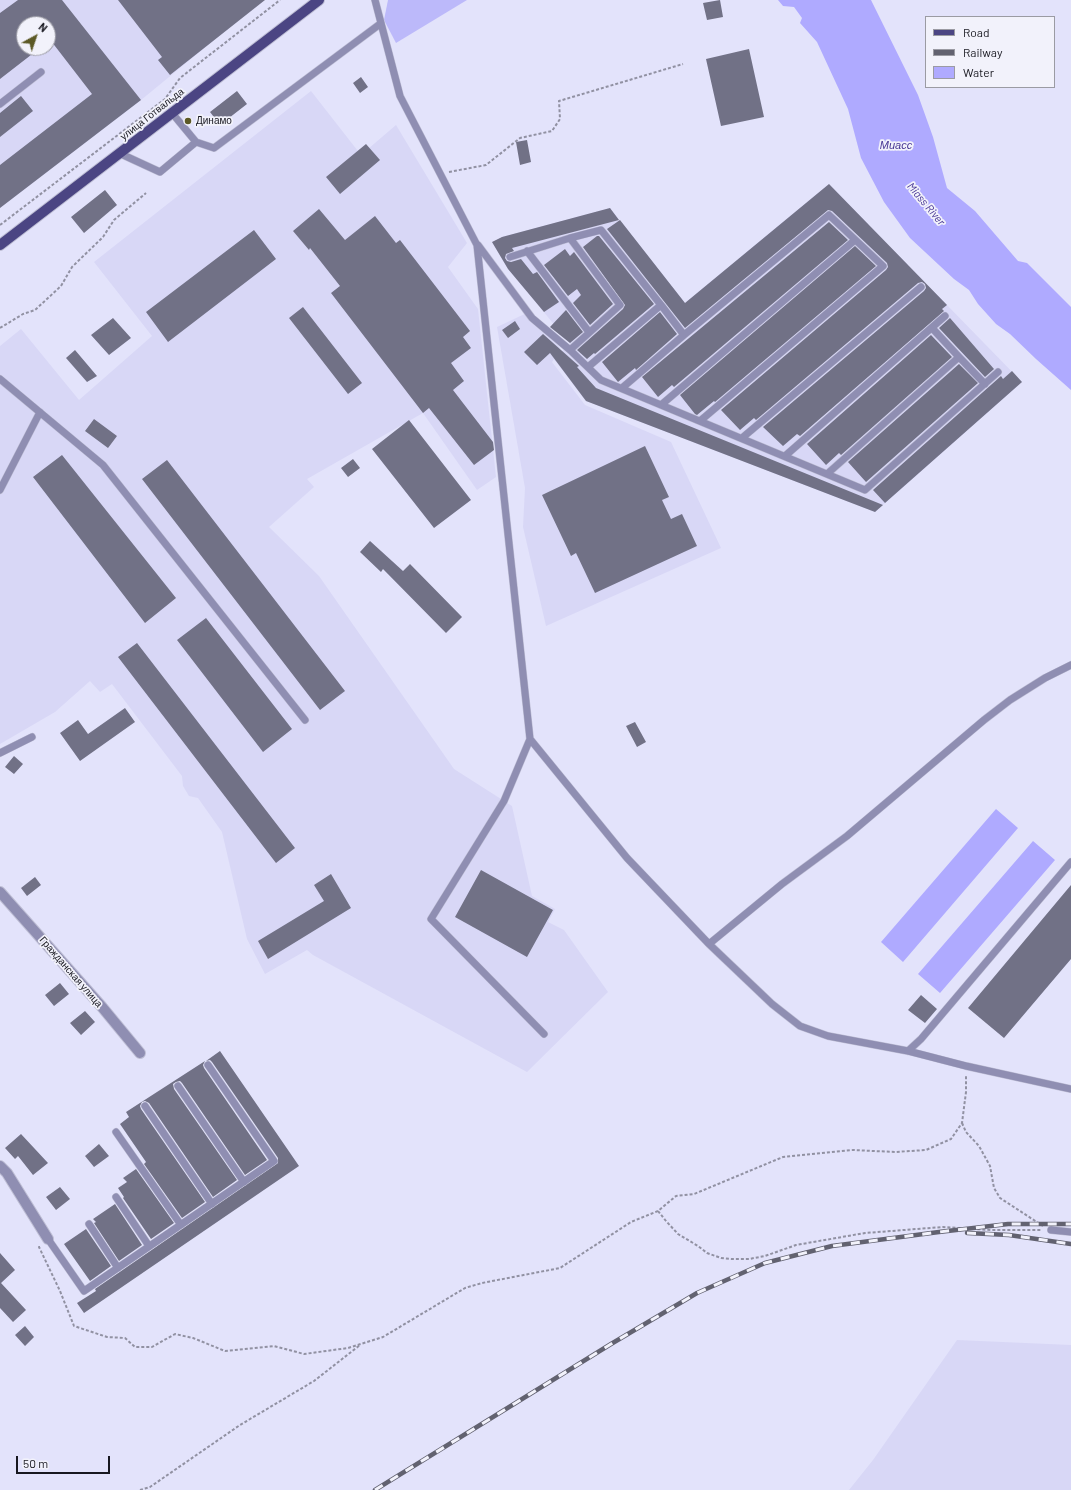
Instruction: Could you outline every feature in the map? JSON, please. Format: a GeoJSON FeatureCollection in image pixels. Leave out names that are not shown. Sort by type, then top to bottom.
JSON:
{"type":"FeatureCollection","features":[{"type":"Feature","properties":{"kind":"main road","name":"улица Готвальда"},"geometry":{"type":"LineString","coordinates":[[0,245],[121,154],[319,0]]}},
{"type":"Feature","properties":{"kind":"street","name":"Гражданская улица"},"geometry":{"type":"LineString","coordinates":[[0,892],[97,1001],[140,1052]]}},
{"type":"Feature","properties":{"kind":"street"},"geometry":{"type":"LineString","coordinates":[[0,1166],[7,1173],[48,1239]]}},
{"type":"Feature","properties":{"kind":"lane"},"geometry":{"type":"LineString","coordinates":[[375,0],[380,24],[400,96],[477,245],[532,318],[570,350],[601,380],[865,490],[998,372]]}},
{"type":"Feature","properties":{"kind":"lane"},"geometry":{"type":"LineString","coordinates":[[172,113],[196,142],[214,148],[380,24]]}},
{"type":"Feature","properties":{"kind":"lane"},"geometry":{"type":"LineString","coordinates":[[0,104],[40,72]]}},
{"type":"Feature","properties":{"kind":"lane"},"geometry":{"type":"LineString","coordinates":[[121,154],[160,172],[196,142]]}},
{"type":"Feature","properties":{"kind":"lane"},"geometry":{"type":"LineString","coordinates":[[622,388],[829,215],[883,266],[700,421]]}},
{"type":"Feature","properties":{"kind":"lane"},"geometry":{"type":"LineString","coordinates":[[510,257],[526,251],[601,230],[684,335]]}},
{"type":"Feature","properties":{"kind":"lane"},"geometry":{"type":"LineString","coordinates":[[570,238],[620,304],[570,350]]}},
{"type":"Feature","properties":{"kind":"lane"},"geometry":{"type":"LineString","coordinates":[[661,405],[855,240]]}},
{"type":"Feature","properties":{"kind":"lane"},"geometry":{"type":"LineString","coordinates":[[477,245],[530,739],[504,801],[431,919],[544,1034]]}},
{"type":"Feature","properties":{"kind":"lane"},"geometry":{"type":"LineString","coordinates":[[526,251],[589,332]]}},
{"type":"Feature","properties":{"kind":"lane"},"geometry":{"type":"LineString","coordinates":[[742,438],[921,287]]}},
{"type":"Feature","properties":{"kind":"lane"},"geometry":{"type":"LineString","coordinates":[[588,367],[661,305]]}},
{"type":"Feature","properties":{"kind":"lane"},"geometry":{"type":"LineString","coordinates":[[785,456],[944,316]]}},
{"type":"Feature","properties":{"kind":"lane"},"geometry":{"type":"LineString","coordinates":[[932,328],[985,384]]}},
{"type":"Feature","properties":{"kind":"lane"},"geometry":{"type":"LineString","coordinates":[[828,474],[959,357]]}},
{"type":"Feature","properties":{"kind":"lane"},"geometry":{"type":"LineString","coordinates":[[0,379],[103,465],[305,720]]}},
{"type":"Feature","properties":{"kind":"lane"},"geometry":{"type":"LineString","coordinates":[[0,490],[40,412]]}},
{"type":"Feature","properties":{"kind":"lane"},"geometry":{"type":"LineString","coordinates":[[709,944],[782,884],[846,836],[984,720],[1010,700],[1045,678],[1071,665]]}},
{"type":"Feature","properties":{"kind":"lane"},"geometry":{"type":"LineString","coordinates":[[0,753],[32,737]]}},
{"type":"Feature","properties":{"kind":"lane"},"geometry":{"type":"LineString","coordinates":[[530,739],[627,858],[709,944],[772,1004],[800,1026],[828,1036],[908,1051],[966,1066],[1071,1089]]}},
{"type":"Feature","properties":{"kind":"lane"},"geometry":{"type":"LineString","coordinates":[[908,1051],[921,1039],[1071,862]]}},
{"type":"Feature","properties":{"kind":"lane"},"geometry":{"type":"LineString","coordinates":[[48,1239],[84,1291],[274,1161],[208,1065]]}},
{"type":"Feature","properties":{"kind":"lane"},"geometry":{"type":"LineString","coordinates":[[178,1086],[244,1182]]}},
{"type":"Feature","properties":{"kind":"lane"},"geometry":{"type":"LineString","coordinates":[[145,1106],[212,1204]]}},
{"type":"Feature","properties":{"kind":"lane"},"geometry":{"type":"LineString","coordinates":[[116,1132],[181,1225]]}},
{"type":"Feature","properties":{"kind":"lane"},"geometry":{"type":"LineString","coordinates":[[116,1197],[150,1246]]}},
{"type":"Feature","properties":{"kind":"lane"},"geometry":{"type":"LineString","coordinates":[[88,1224],[118,1268]]}},
{"type":"Feature","properties":{"kind":"lane"},"geometry":{"type":"LineString","coordinates":[[1051,1230],[1071,1232]]}},
{"type":"Feature","properties":{"kind":"path"},"geometry":{"type":"LineString","coordinates":[[0,225],[165,99],[180,78],[280,0]]}},
{"type":"Feature","properties":{"kind":"path"},"geometry":{"type":"LineString","coordinates":[[440,174],[486,165],[520,138],[552,131],[560,119],[560,101],[683,64]]}},
{"type":"Feature","properties":{"kind":"path"},"geometry":{"type":"LineString","coordinates":[[0,328],[23,314],[35,310],[61,286],[72,267],[103,237],[114,220],[146,193]]}},
{"type":"Feature","properties":{"kind":"path"},"geometry":{"type":"LineString","coordinates":[[48,1239],[39,1248],[60,1291],[74,1326],[107,1337],[125,1338],[135,1347],[152,1347],[175,1334],[193,1338],[225,1351],[274,1346],[304,1354],[348,1348],[382,1337],[465,1288],[489,1281],[560,1268],[631,1222],[658,1211],[676,1196],[694,1194],[783,1157],[853,1150],[895,1152],[926,1150],[951,1139],[962,1123],[966,1092],[966,1066]]}},
{"type":"Feature","properties":{"kind":"path"},"geometry":{"type":"LineString","coordinates":[[962,1123],[966,1132],[978,1146],[990,1166],[994,1188],[1000,1198],[1028,1218],[1051,1230]]}},
{"type":"Feature","properties":{"kind":"path"},"geometry":{"type":"LineString","coordinates":[[658,1211],[678,1234],[707,1253],[721,1258],[732,1259],[749,1259],[765,1256],[796,1245],[865,1233],[943,1227],[990,1230],[1051,1230]]}},
{"type":"Feature","properties":{"kind":"path"},"geometry":{"type":"LineString","coordinates":[[140,1490],[150,1487],[240,1425],[314,1381],[363,1343]]}},
{"type":"Feature","properties":{"kind":"shaded area"},"geometry":{"type":"Polygon","coordinates":[[[0,0],[263,0],[141,100],[0,208],[0,0]]]}},
{"type":"Feature","properties":{"kind":"shaded area"},"geometry":{"type":"Polygon","coordinates":[[[388,0],[467,0],[396,43],[384,20],[388,0]]]}},
{"type":"Feature","properties":{"kind":"shaded area"},"geometry":{"type":"Polygon","coordinates":[[[311,91],[361,155],[396,125],[467,243],[448,267],[478,309],[496,477],[477,490],[423,413],[307,479],[314,487],[269,527],[319,576],[454,769],[512,806],[532,896],[555,909],[548,922],[564,930],[608,992],[527,1072],[313,955],[307,950],[265,974],[247,939],[222,832],[198,798],[189,796],[183,786],[182,776],[112,684],[100,692],[90,681],[55,712],[0,744],[0,346],[21,329],[79,400],[152,336],[94,262],[311,91]]]}},
{"type":"Feature","properties":{"kind":"shaded area"},"geometry":{"type":"Polygon","coordinates":[[[829,184],[1022,382],[875,512],[586,401],[554,359],[552,362],[585,405],[671,442],[721,548],[546,626],[523,527],[525,488],[497,327],[531,311],[560,348],[555,357],[570,344],[507,267],[492,242],[502,237],[610,208],[685,303],[829,184]]]}},
{"type":"Feature","properties":{"kind":"shaded area"},"geometry":{"type":"Polygon","coordinates":[[[957,1340],[1071,1345],[1071,1490],[849,1490],[873,1460],[957,1340]]]}},
{"type":"Feature","properties":{"kind":"water","name":"Миасс"},"geometry":{"type":"Polygon","coordinates":[[[778,0],[871,0],[918,95],[933,137],[947,188],[975,211],[1018,261],[1027,263],[1071,307],[1071,390],[1010,334],[996,324],[978,304],[969,290],[954,279],[910,238],[884,202],[861,158],[848,109],[817,42],[800,23],[802,18],[794,7],[783,6],[778,0]]]}},
{"type":"Feature","properties":{"kind":"water"},"geometry":{"type":"Polygon","coordinates":[[[996,809],[1018,828],[903,962],[881,942],[996,809]]]}},
{"type":"Feature","properties":{"kind":"water"},"geometry":{"type":"Polygon","coordinates":[[[1033,841],[1055,860],[940,993],[918,974],[1033,841]]]}},
{"type":"Feature","properties":{"kind":"building"},"geometry":{"type":"Polygon","coordinates":[[[18,0],[62,0],[141,100],[0,208],[0,165],[92,94],[56,47],[56,16],[16,16],[16,56],[30,56],[0,79],[0,13],[18,0]]]}},
{"type":"Feature","properties":{"kind":"building"},"geometry":{"type":"Polygon","coordinates":[[[118,0],[265,0],[170,75],[158,60],[162,57],[118,0]]]}},
{"type":"Feature","properties":{"kind":"building"},"geometry":{"type":"Polygon","coordinates":[[[720,0],[723,17],[707,20],[703,3],[720,0]]]}},
{"type":"Feature","properties":{"kind":"building"},"geometry":{"type":"Polygon","coordinates":[[[749,49],[764,117],[721,126],[706,59],[749,49]]]}},
{"type":"Feature","properties":{"kind":"building"},"geometry":{"type":"Polygon","coordinates":[[[361,77],[368,87],[360,93],[353,83],[361,77]]]}},
{"type":"Feature","properties":{"kind":"building"},"geometry":{"type":"Polygon","coordinates":[[[237,91],[247,104],[220,125],[210,112],[237,91]]]}},
{"type":"Feature","properties":{"kind":"building"},"geometry":{"type":"Polygon","coordinates":[[[21,96],[33,111],[0,137],[0,113],[21,96]]]}},
{"type":"Feature","properties":{"kind":"building"},"geometry":{"type":"Polygon","coordinates":[[[527,140],[531,162],[520,165],[516,142],[527,140]]]}},
{"type":"Feature","properties":{"kind":"building"},"geometry":{"type":"Polygon","coordinates":[[[366,144],[380,160],[340,194],[326,177],[366,144]]]}},
{"type":"Feature","properties":{"kind":"building"},"geometry":{"type":"Polygon","coordinates":[[[829,184],[947,305],[942,309],[944,311],[800,436],[797,434],[783,446],[763,427],[924,291],[926,288],[925,284],[922,282],[918,283],[756,420],[754,418],[740,430],[721,410],[886,270],[888,267],[887,263],[832,211],[828,210],[685,328],[607,229],[620,220],[685,303],[829,184]]]}},
{"type":"Feature","properties":{"kind":"building"},"geometry":{"type":"Polygon","coordinates":[[[105,190],[117,205],[84,233],[71,217],[105,190]]]}},
{"type":"Feature","properties":{"kind":"building"},"geometry":{"type":"Polygon","coordinates":[[[610,208],[619,220],[512,248],[514,251],[506,254],[505,258],[507,261],[511,262],[521,259],[533,274],[537,272],[559,302],[544,312],[508,269],[492,242],[502,237],[610,208]]]}},
{"type":"Feature","properties":{"kind":"building"},"geometry":{"type":"Polygon","coordinates":[[[319,209],[345,240],[375,216],[396,243],[400,240],[470,331],[463,337],[471,348],[451,363],[464,381],[453,390],[493,442],[494,450],[474,465],[429,408],[423,413],[331,293],[340,286],[310,248],[309,250],[293,231],[319,209]]]}},
{"type":"Feature","properties":{"kind":"building"},"geometry":{"type":"Polygon","coordinates":[[[829,222],[848,240],[674,387],[672,385],[658,397],[642,377],[829,222]]]}},
{"type":"Feature","properties":{"kind":"building"},"geometry":{"type":"Polygon","coordinates":[[[254,230],[276,259],[168,342],[146,312],[254,230]]]}},
{"type":"Feature","properties":{"kind":"building"},"geometry":{"type":"Polygon","coordinates":[[[599,236],[654,304],[595,354],[594,353],[587,359],[577,350],[623,309],[625,305],[583,247],[599,236]]]}},
{"type":"Feature","properties":{"kind":"building"},"geometry":{"type":"Polygon","coordinates":[[[855,246],[876,266],[715,402],[714,401],[697,415],[695,414],[680,395],[855,246]]]}},
{"type":"Feature","properties":{"kind":"building"},"geometry":{"type":"Polygon","coordinates":[[[565,249],[570,256],[574,252],[613,304],[590,325],[573,303],[581,295],[577,289],[568,296],[544,265],[565,249]]]}},
{"type":"Feature","properties":{"kind":"building"},"geometry":{"type":"Polygon","coordinates":[[[303,307],[362,383],[348,394],[289,318],[303,307]]]}},
{"type":"Feature","properties":{"kind":"building"},"geometry":{"type":"Polygon","coordinates":[[[566,310],[583,332],[570,343],[550,327],[566,310]]]}},
{"type":"Feature","properties":{"kind":"building"},"geometry":{"type":"Polygon","coordinates":[[[660,312],[677,334],[636,370],[635,368],[618,382],[602,362],[660,312]]]}},
{"type":"Feature","properties":{"kind":"building"},"geometry":{"type":"Polygon","coordinates":[[[113,318],[131,338],[109,355],[91,335],[113,318]]]}},
{"type":"Feature","properties":{"kind":"building"},"geometry":{"type":"Polygon","coordinates":[[[950,318],[994,369],[985,377],[939,328],[950,318]]]}},
{"type":"Feature","properties":{"kind":"building"},"geometry":{"type":"Polygon","coordinates":[[[515,321],[520,329],[508,338],[502,330],[515,321]]]}},
{"type":"Feature","properties":{"kind":"building"},"geometry":{"type":"Polygon","coordinates":[[[543,334],[579,366],[577,367],[596,388],[883,505],[875,512],[586,401],[550,353],[537,365],[524,352],[543,334]]]}},
{"type":"Feature","properties":{"kind":"building"},"geometry":{"type":"Polygon","coordinates":[[[931,335],[952,357],[841,455],[839,453],[826,465],[807,444],[931,335]]]}},
{"type":"Feature","properties":{"kind":"building"},"geometry":{"type":"Polygon","coordinates":[[[75,350],[97,376],[87,382],[66,358],[75,350]]]}},
{"type":"Feature","properties":{"kind":"building"},"geometry":{"type":"Polygon","coordinates":[[[959,364],[978,383],[866,482],[848,462],[959,364]]]}},
{"type":"Feature","properties":{"kind":"building"},"geometry":{"type":"Polygon","coordinates":[[[1012,371],[1022,382],[885,503],[873,490],[1001,376],[1003,379],[1012,371]]]}},
{"type":"Feature","properties":{"kind":"building"},"geometry":{"type":"Polygon","coordinates":[[[94,419],[117,436],[108,448],[85,431],[94,419]]]}},
{"type":"Feature","properties":{"kind":"building"},"geometry":{"type":"Polygon","coordinates":[[[409,420],[471,500],[434,528],[372,449],[409,420]]]}},
{"type":"Feature","properties":{"kind":"building"},"geometry":{"type":"Polygon","coordinates":[[[645,446],[669,497],[662,500],[671,519],[682,514],[697,546],[595,593],[576,553],[571,556],[542,495],[645,446]]]}},
{"type":"Feature","properties":{"kind":"building"},"geometry":{"type":"Polygon","coordinates":[[[62,455],[176,598],[145,623],[33,477],[62,455]]]}},
{"type":"Feature","properties":{"kind":"building"},"geometry":{"type":"Polygon","coordinates":[[[353,459],[360,468],[348,477],[341,468],[353,459]]]}},
{"type":"Feature","properties":{"kind":"building"},"geometry":{"type":"Polygon","coordinates":[[[167,460],[345,691],[320,710],[142,479],[167,460]]]}},
{"type":"Feature","properties":{"kind":"building"},"geometry":{"type":"Polygon","coordinates":[[[370,541],[403,571],[410,564],[462,617],[446,633],[383,569],[381,572],[360,552],[370,541]]]}},
{"type":"Feature","properties":{"kind":"building"},"geometry":{"type":"Polygon","coordinates":[[[206,618],[292,729],[263,752],[177,640],[206,618]]]}},
{"type":"Feature","properties":{"kind":"building"},"geometry":{"type":"Polygon","coordinates":[[[137,643],[295,848],[276,863],[118,657],[137,643]]]}},
{"type":"Feature","properties":{"kind":"building"},"geometry":{"type":"Polygon","coordinates":[[[125,708],[135,722],[80,761],[60,733],[78,720],[88,734],[125,708]]]}},
{"type":"Feature","properties":{"kind":"building"},"geometry":{"type":"Polygon","coordinates":[[[635,722],[646,742],[637,747],[626,726],[635,722]]]}},
{"type":"Feature","properties":{"kind":"building"},"geometry":{"type":"Polygon","coordinates":[[[14,756],[23,764],[14,774],[5,767],[14,756]]]}},
{"type":"Feature","properties":{"kind":"building"},"geometry":{"type":"Polygon","coordinates":[[[481,870],[553,910],[527,957],[455,917],[481,870]]]}},
{"type":"Feature","properties":{"kind":"building"},"geometry":{"type":"Polygon","coordinates":[[[331,874],[351,908],[268,959],[258,941],[324,901],[314,885],[331,874]]]}},
{"type":"Feature","properties":{"kind":"building"},"geometry":{"type":"Polygon","coordinates":[[[35,877],[41,885],[27,896],[21,888],[35,877]]]}},
{"type":"Feature","properties":{"kind":"building"},"geometry":{"type":"Polygon","coordinates":[[[1071,885],[1071,959],[1004,1038],[968,1008],[1071,885]]]}},
{"type":"Feature","properties":{"kind":"building"},"geometry":{"type":"Polygon","coordinates":[[[60,983],[69,994],[54,1006],[45,995],[60,983]]]}},
{"type":"Feature","properties":{"kind":"building"},"geometry":{"type":"Polygon","coordinates":[[[921,995],[937,1009],[925,1023],[908,1010],[921,995]]]}},
{"type":"Feature","properties":{"kind":"building"},"geometry":{"type":"Polygon","coordinates":[[[85,1011],[95,1022],[81,1035],[70,1023],[85,1011]]]}},
{"type":"Feature","properties":{"kind":"building"},"geometry":{"type":"Polygon","coordinates":[[[220,1051],[299,1166],[84,1313],[77,1303],[96,1291],[95,1289],[278,1163],[278,1158],[212,1062],[210,1060],[206,1061],[220,1051]]]}},
{"type":"Feature","properties":{"kind":"building"},"geometry":{"type":"Polygon","coordinates":[[[205,1061],[203,1065],[204,1068],[267,1160],[245,1175],[182,1083],[180,1081],[173,1084],[174,1089],[237,1180],[213,1197],[149,1103],[145,1101],[142,1102],[140,1106],[141,1109],[205,1202],[182,1218],[144,1164],[146,1162],[120,1124],[129,1117],[126,1112],[205,1061]]]}},
{"type":"Feature","properties":{"kind":"building"},"geometry":{"type":"Polygon","coordinates":[[[21,1134],[48,1163],[33,1175],[18,1156],[15,1159],[5,1148],[21,1134]]]}},
{"type":"Feature","properties":{"kind":"building"},"geometry":{"type":"Polygon","coordinates":[[[99,1144],[109,1156],[94,1167],[85,1156],[99,1144]]]}},
{"type":"Feature","properties":{"kind":"building"},"geometry":{"type":"Polygon","coordinates":[[[136,1169],[174,1223],[151,1239],[123,1198],[124,1197],[118,1188],[127,1182],[123,1178],[136,1169]]]}},
{"type":"Feature","properties":{"kind":"building"},"geometry":{"type":"Polygon","coordinates":[[[60,1187],[70,1199],[56,1210],[46,1197],[60,1187]]]}},
{"type":"Feature","properties":{"kind":"building"},"geometry":{"type":"Polygon","coordinates":[[[115,1204],[142,1245],[119,1261],[94,1223],[96,1222],[93,1219],[115,1204]]]}},
{"type":"Feature","properties":{"kind":"building"},"geometry":{"type":"Polygon","coordinates":[[[86,1229],[111,1266],[90,1281],[64,1244],[86,1229]]]}},
{"type":"Feature","properties":{"kind":"building"},"geometry":{"type":"Polygon","coordinates":[[[0,1253],[15,1270],[1,1283],[26,1310],[13,1322],[0,1308],[0,1253]]]}},
{"type":"Feature","properties":{"kind":"building"},"geometry":{"type":"Polygon","coordinates":[[[25,1326],[34,1337],[25,1346],[15,1335],[25,1326]]]}},
{"type":"Feature","properties":{"kind":"railway"},"geometry":{"type":"LineString","coordinates":[[375,1490],[611,1344],[697,1293],[765,1263],[832,1246],[939,1232],[1008,1224],[1071,1224]]}},
{"type":"Feature","properties":{"kind":"railway"},"geometry":{"type":"LineString","coordinates":[[967,1233],[1009,1235],[1071,1244]]}},
{"type":"Feature","properties":{"kind":"place","name":"Динамо"},"geometry":{"type":"Point","coordinates":[188,121]}},
{"type":"Feature","properties":{"kind":"water label","name":"Miass River"},"geometry":{"type":"Point","coordinates":[926,204]}}]}
